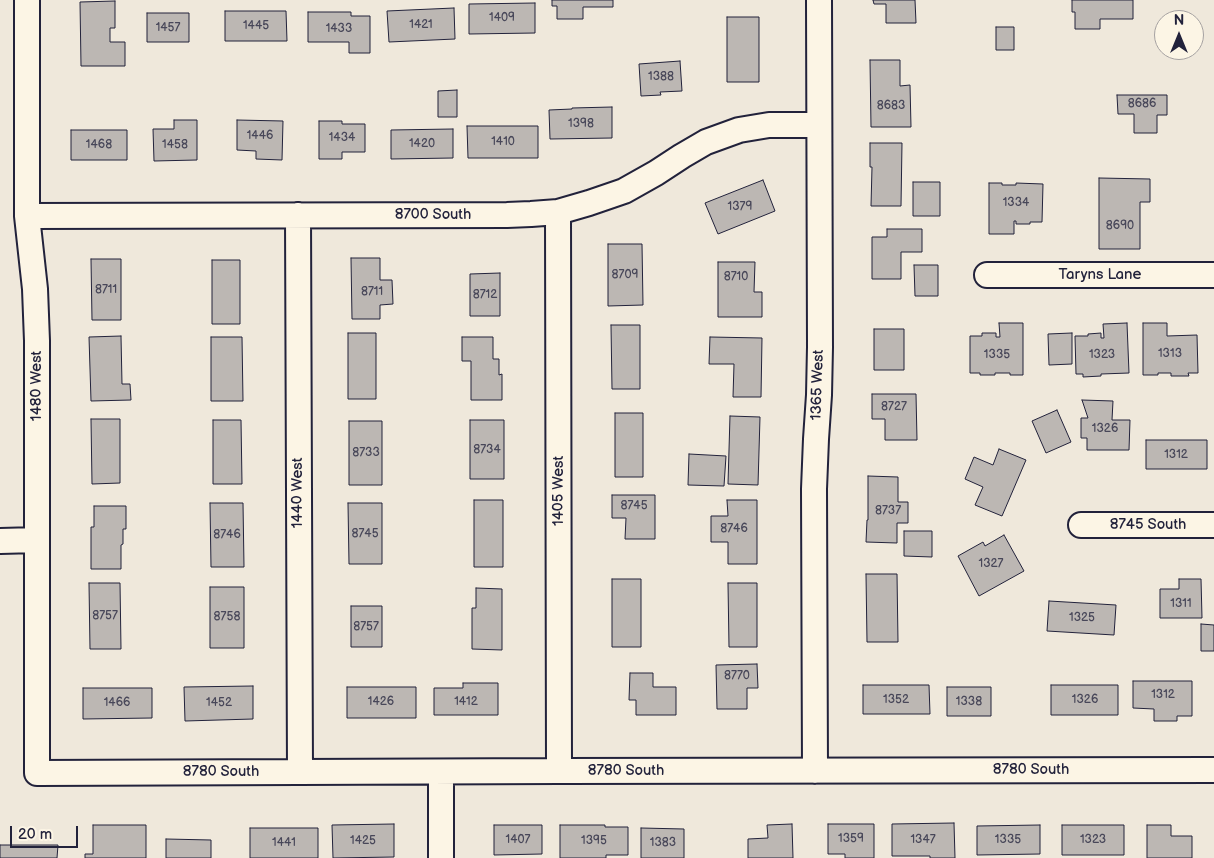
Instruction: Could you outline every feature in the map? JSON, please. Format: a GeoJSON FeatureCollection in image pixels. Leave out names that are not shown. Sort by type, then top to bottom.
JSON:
{"type":"FeatureCollection","features":[{"type":"Feature","properties":{"kind":"street","name":"1480 West"},"geometry":{"type":"LineString","coordinates":[[27,0],[27,216],[35,289],[37,341],[37,773]]}},
{"type":"Feature","properties":{"kind":"street","name":"1365 West"},"geometry":{"type":"LineString","coordinates":[[815,771],[814,489],[820,347],[819,0]]}},
{"type":"Feature","properties":{"kind":"street","name":"8700 South"},"geometry":{"type":"LineString","coordinates":[[27,216],[507,215],[558,212],[624,191],[706,142],[739,130],[769,125],[819,125]]}},
{"type":"Feature","properties":{"kind":"street","name":"1405 West"},"geometry":{"type":"LineString","coordinates":[[558,212],[559,771]]}},
{"type":"Feature","properties":{"kind":"street","name":"1440 West"},"geometry":{"type":"LineString","coordinates":[[298,215],[300,772]]}},
{"type":"Feature","properties":{"kind":"street","name":"Taryns Lane"},"geometry":{"type":"LineString","coordinates":[[987,275],[1214,275]]}},
{"type":"Feature","properties":{"kind":"street","name":"8745 South"},"geometry":{"type":"LineString","coordinates":[[1081,525],[1214,525]]}},
{"type":"Feature","properties":{"kind":"street"},"geometry":{"type":"LineString","coordinates":[[0,541],[37,540]]}},
{"type":"Feature","properties":{"kind":"street","name":"8780 South"},"geometry":{"type":"LineString","coordinates":[[37,773],[1214,770]]}},
{"type":"Feature","properties":{"kind":"street"},"geometry":{"type":"LineString","coordinates":[[441,772],[441,858]]}},
{"type":"Feature","properties":{"kind":"building"},"geometry":{"type":"Polygon","coordinates":[[[552,0],[613,0],[613,7],[583,7],[583,19],[557,19],[557,6],[552,6],[552,0]]]}},
{"type":"Feature","properties":{"kind":"building"},"geometry":{"type":"Polygon","coordinates":[[[873,0],[915,0],[916,23],[886,23],[886,4],[874,4],[873,0]]]}},
{"type":"Feature","properties":{"kind":"building"},"geometry":{"type":"Polygon","coordinates":[[[1072,0],[1133,0],[1133,19],[1100,19],[1100,29],[1075,29],[1075,12],[1072,12],[1072,0]]]}},
{"type":"Feature","properties":{"kind":"building"},"geometry":{"type":"Polygon","coordinates":[[[115,1],[115,28],[110,28],[110,42],[125,42],[125,66],[81,66],[80,2],[115,1]]]}},
{"type":"Feature","properties":{"kind":"building"},"geometry":{"type":"Polygon","coordinates":[[[535,3],[535,33],[469,34],[469,4],[535,3]]]}},
{"type":"Feature","properties":{"kind":"building"},"geometry":{"type":"Polygon","coordinates":[[[454,8],[455,39],[389,42],[387,11],[454,8]]]}},
{"type":"Feature","properties":{"kind":"building"},"geometry":{"type":"Polygon","coordinates":[[[225,11],[286,11],[287,41],[225,41],[225,11]]]}},
{"type":"Feature","properties":{"kind":"building"},"geometry":{"type":"Polygon","coordinates":[[[308,12],[351,12],[351,16],[370,16],[370,53],[349,53],[349,42],[308,42],[308,12]]]}},
{"type":"Feature","properties":{"kind":"building"},"geometry":{"type":"Polygon","coordinates":[[[147,13],[189,13],[189,42],[147,42],[147,13]]]}},
{"type":"Feature","properties":{"kind":"building"},"geometry":{"type":"Polygon","coordinates":[[[727,17],[759,17],[759,82],[727,82],[727,17]]]}},
{"type":"Feature","properties":{"kind":"building"},"geometry":{"type":"Polygon","coordinates":[[[996,27],[1014,27],[1014,50],[996,50],[996,27]]]}},
{"type":"Feature","properties":{"kind":"building"},"geometry":{"type":"Polygon","coordinates":[[[870,60],[900,60],[900,86],[910,85],[911,127],[871,127],[870,60]]]}},
{"type":"Feature","properties":{"kind":"building"},"geometry":{"type":"Polygon","coordinates":[[[680,61],[682,91],[660,92],[661,95],[641,96],[639,64],[680,61]]]}},
{"type":"Feature","properties":{"kind":"building"},"geometry":{"type":"Polygon","coordinates":[[[457,90],[457,117],[438,117],[438,91],[457,90]]]}},
{"type":"Feature","properties":{"kind":"building"},"geometry":{"type":"Polygon","coordinates":[[[1117,95],[1167,95],[1167,115],[1157,115],[1157,133],[1134,133],[1134,114],[1118,114],[1117,95]]]}},
{"type":"Feature","properties":{"kind":"building"},"geometry":{"type":"Polygon","coordinates":[[[612,107],[612,138],[550,139],[549,110],[612,107]]]}},
{"type":"Feature","properties":{"kind":"building"},"geometry":{"type":"Polygon","coordinates":[[[174,120],[197,120],[197,160],[154,161],[153,129],[174,129],[174,120]]]}},
{"type":"Feature","properties":{"kind":"building"},"geometry":{"type":"Polygon","coordinates":[[[237,120],[283,121],[282,160],[256,159],[256,151],[237,150],[237,120]]]}},
{"type":"Feature","properties":{"kind":"building"},"geometry":{"type":"Polygon","coordinates":[[[319,121],[365,124],[365,152],[342,152],[342,159],[319,159],[319,121]]]}},
{"type":"Feature","properties":{"kind":"building"},"geometry":{"type":"Polygon","coordinates":[[[467,126],[538,126],[538,158],[468,158],[467,126]]]}},
{"type":"Feature","properties":{"kind":"building"},"geometry":{"type":"Polygon","coordinates":[[[453,129],[453,158],[391,159],[391,130],[453,129]]]}},
{"type":"Feature","properties":{"kind":"building"},"geometry":{"type":"Polygon","coordinates":[[[71,130],[127,130],[127,160],[71,160],[71,130]]]}},
{"type":"Feature","properties":{"kind":"building"},"geometry":{"type":"Polygon","coordinates":[[[870,143],[902,143],[901,206],[871,206],[872,167],[870,167],[870,143]]]}},
{"type":"Feature","properties":{"kind":"building"},"geometry":{"type":"Polygon","coordinates":[[[1099,178],[1150,179],[1150,202],[1140,202],[1140,249],[1099,249],[1099,178]]]}},
{"type":"Feature","properties":{"kind":"building"},"geometry":{"type":"Polygon","coordinates":[[[763,180],[775,211],[718,234],[705,203],[763,180]]]}},
{"type":"Feature","properties":{"kind":"building"},"geometry":{"type":"Polygon","coordinates":[[[913,182],[940,182],[940,216],[913,216],[913,182]]]}},
{"type":"Feature","properties":{"kind":"building"},"geometry":{"type":"Polygon","coordinates":[[[989,183],[1002,183],[1002,185],[1016,185],[1016,183],[1043,184],[1042,222],[1016,224],[1016,221],[1014,221],[1014,234],[989,234],[989,183]]]}},
{"type":"Feature","properties":{"kind":"building"},"geometry":{"type":"Polygon","coordinates":[[[887,229],[922,229],[922,252],[901,252],[901,279],[872,279],[872,237],[887,237],[887,229]]]}},
{"type":"Feature","properties":{"kind":"building"},"geometry":{"type":"Polygon","coordinates":[[[608,244],[642,244],[643,305],[608,306],[608,244]]]}},
{"type":"Feature","properties":{"kind":"building"},"geometry":{"type":"Polygon","coordinates":[[[351,258],[380,258],[380,280],[392,280],[393,304],[380,305],[380,319],[352,319],[351,258]]]}},
{"type":"Feature","properties":{"kind":"building"},"geometry":{"type":"Polygon","coordinates":[[[91,259],[121,259],[121,320],[92,320],[91,259]]]}},
{"type":"Feature","properties":{"kind":"building"},"geometry":{"type":"Polygon","coordinates":[[[212,260],[240,260],[240,324],[212,324],[212,260]]]}},
{"type":"Feature","properties":{"kind":"building"},"geometry":{"type":"Polygon","coordinates":[[[718,262],[755,262],[754,292],[762,292],[762,317],[718,317],[718,262]]]}},
{"type":"Feature","properties":{"kind":"building"},"geometry":{"type":"Polygon","coordinates":[[[914,265],[938,265],[938,296],[915,296],[914,265]]]}},
{"type":"Feature","properties":{"kind":"building"},"geometry":{"type":"Polygon","coordinates":[[[500,273],[500,316],[470,316],[470,274],[500,273]]]}},
{"type":"Feature","properties":{"kind":"building"},"geometry":{"type":"Polygon","coordinates":[[[999,323],[1023,323],[1023,375],[995,373],[995,375],[980,375],[980,373],[970,373],[970,336],[982,336],[982,333],[996,333],[996,337],[1000,337],[999,323]]]}},
{"type":"Feature","properties":{"kind":"building"},"geometry":{"type":"Polygon","coordinates":[[[1127,323],[1129,373],[1083,377],[1083,374],[1076,374],[1075,336],[1101,333],[1101,338],[1104,338],[1103,324],[1127,323]]]}},
{"type":"Feature","properties":{"kind":"building"},"geometry":{"type":"Polygon","coordinates":[[[1143,323],[1167,323],[1167,336],[1197,335],[1198,373],[1188,373],[1189,376],[1171,376],[1171,373],[1143,375],[1143,323]]]}},
{"type":"Feature","properties":{"kind":"building"},"geometry":{"type":"Polygon","coordinates":[[[611,325],[640,325],[640,389],[612,389],[611,325]]]}},
{"type":"Feature","properties":{"kind":"building"},"geometry":{"type":"Polygon","coordinates":[[[874,329],[904,329],[904,370],[874,370],[874,329]]]}},
{"type":"Feature","properties":{"kind":"building"},"geometry":{"type":"Polygon","coordinates":[[[348,333],[376,333],[376,399],[348,399],[348,333]]]}},
{"type":"Feature","properties":{"kind":"building"},"geometry":{"type":"Polygon","coordinates":[[[1072,333],[1072,364],[1049,365],[1048,334],[1072,333]]]}},
{"type":"Feature","properties":{"kind":"building"},"geometry":{"type":"Polygon","coordinates":[[[121,336],[122,384],[130,384],[131,400],[91,401],[89,337],[121,336]]]}},
{"type":"Feature","properties":{"kind":"building"},"geometry":{"type":"Polygon","coordinates":[[[211,337],[242,337],[243,401],[211,401],[211,337]]]}},
{"type":"Feature","properties":{"kind":"building"},"geometry":{"type":"Polygon","coordinates":[[[462,337],[493,337],[493,359],[499,359],[499,375],[502,374],[502,400],[471,400],[471,361],[462,361],[462,337]]]}},
{"type":"Feature","properties":{"kind":"building"},"geometry":{"type":"Polygon","coordinates":[[[710,337],[762,338],[761,397],[733,397],[734,364],[709,364],[710,337]]]}},
{"type":"Feature","properties":{"kind":"building"},"geometry":{"type":"Polygon","coordinates":[[[872,394],[916,394],[917,440],[885,440],[885,419],[872,419],[872,394]]]}},
{"type":"Feature","properties":{"kind":"building"},"geometry":{"type":"Polygon","coordinates":[[[1082,400],[1113,401],[1112,420],[1130,420],[1129,450],[1087,450],[1087,438],[1081,438],[1081,418],[1088,418],[1082,400]]]}},
{"type":"Feature","properties":{"kind":"building"},"geometry":{"type":"Polygon","coordinates":[[[1057,410],[1071,442],[1046,453],[1032,421],[1057,410]]]}},
{"type":"Feature","properties":{"kind":"building"},"geometry":{"type":"Polygon","coordinates":[[[615,413],[643,413],[643,477],[615,477],[615,413]]]}},
{"type":"Feature","properties":{"kind":"building"},"geometry":{"type":"Polygon","coordinates":[[[730,416],[760,417],[758,485],[728,484],[730,416]]]}},
{"type":"Feature","properties":{"kind":"building"},"geometry":{"type":"Polygon","coordinates":[[[91,419],[120,419],[120,483],[92,484],[91,419]]]}},
{"type":"Feature","properties":{"kind":"building"},"geometry":{"type":"Polygon","coordinates":[[[213,420],[241,420],[242,484],[213,484],[213,420]]]}},
{"type":"Feature","properties":{"kind":"building"},"geometry":{"type":"Polygon","coordinates":[[[470,420],[504,420],[504,479],[470,479],[470,420]]]}},
{"type":"Feature","properties":{"kind":"building"},"geometry":{"type":"Polygon","coordinates":[[[349,421],[382,421],[382,485],[349,485],[349,421]]]}},
{"type":"Feature","properties":{"kind":"building"},"geometry":{"type":"Polygon","coordinates":[[[1146,440],[1207,440],[1207,469],[1146,469],[1146,440]]]}},
{"type":"Feature","properties":{"kind":"building"},"geometry":{"type":"Polygon","coordinates":[[[999,449],[1026,460],[1002,516],[975,505],[983,487],[965,479],[974,457],[993,465],[999,449]]]}},
{"type":"Feature","properties":{"kind":"building"},"geometry":{"type":"Polygon","coordinates":[[[689,454],[726,456],[724,486],[688,485],[689,454]]]}},
{"type":"Feature","properties":{"kind":"building"},"geometry":{"type":"Polygon","coordinates":[[[868,476],[898,477],[898,502],[908,502],[908,523],[897,523],[897,543],[866,542],[868,476]]]}},
{"type":"Feature","properties":{"kind":"building"},"geometry":{"type":"Polygon","coordinates":[[[612,495],[655,495],[655,539],[625,539],[626,518],[612,518],[612,495]]]}},
{"type":"Feature","properties":{"kind":"building"},"geometry":{"type":"Polygon","coordinates":[[[474,500],[503,500],[503,567],[474,567],[474,500]]]}},
{"type":"Feature","properties":{"kind":"building"},"geometry":{"type":"Polygon","coordinates":[[[727,500],[757,500],[757,564],[728,564],[728,542],[711,542],[711,516],[728,516],[727,500]]]}},
{"type":"Feature","properties":{"kind":"building"},"geometry":{"type":"Polygon","coordinates":[[[210,503],[243,503],[244,567],[211,567],[210,503]]]}},
{"type":"Feature","properties":{"kind":"building"},"geometry":{"type":"Polygon","coordinates":[[[348,503],[382,503],[382,564],[349,564],[348,503]]]}},
{"type":"Feature","properties":{"kind":"building"},"geometry":{"type":"Polygon","coordinates":[[[94,506],[126,506],[126,529],[123,529],[123,544],[121,545],[121,569],[91,569],[91,527],[94,527],[94,506]]]}},
{"type":"Feature","properties":{"kind":"building"},"geometry":{"type":"Polygon","coordinates":[[[904,531],[932,531],[932,557],[904,556],[904,531]]]}},
{"type":"Feature","properties":{"kind":"building"},"geometry":{"type":"Polygon","coordinates":[[[1004,535],[1024,571],[979,596],[958,556],[983,542],[985,546],[1004,535]]]}},
{"type":"Feature","properties":{"kind":"building"},"geometry":{"type":"Polygon","coordinates":[[[866,574],[897,574],[898,642],[867,642],[866,574]]]}},
{"type":"Feature","properties":{"kind":"building"},"geometry":{"type":"Polygon","coordinates":[[[612,579],[641,579],[641,647],[612,647],[612,579]]]}},
{"type":"Feature","properties":{"kind":"building"},"geometry":{"type":"Polygon","coordinates":[[[1179,579],[1201,579],[1202,618],[1160,618],[1160,589],[1179,589],[1179,579]]]}},
{"type":"Feature","properties":{"kind":"building"},"geometry":{"type":"Polygon","coordinates":[[[89,583],[120,583],[121,649],[90,649],[89,583]]]}},
{"type":"Feature","properties":{"kind":"building"},"geometry":{"type":"Polygon","coordinates":[[[728,583],[757,583],[757,647],[729,647],[728,583]]]}},
{"type":"Feature","properties":{"kind":"building"},"geometry":{"type":"Polygon","coordinates":[[[210,587],[244,587],[244,648],[210,648],[210,587]]]}},
{"type":"Feature","properties":{"kind":"building"},"geometry":{"type":"Polygon","coordinates":[[[476,588],[502,589],[502,650],[472,649],[472,608],[476,608],[476,588]]]}},
{"type":"Feature","properties":{"kind":"building"},"geometry":{"type":"Polygon","coordinates":[[[1049,601],[1116,605],[1114,635],[1047,631],[1049,601]]]}},
{"type":"Feature","properties":{"kind":"building"},"geometry":{"type":"Polygon","coordinates":[[[351,606],[382,606],[382,647],[351,647],[351,606]]]}},
{"type":"Feature","properties":{"kind":"building"},"geometry":{"type":"Polygon","coordinates":[[[1201,624],[1214,625],[1214,651],[1201,651],[1201,624]]]}},
{"type":"Feature","properties":{"kind":"building"},"geometry":{"type":"Polygon","coordinates":[[[757,664],[758,688],[747,688],[747,709],[717,709],[716,665],[757,664]]]}},
{"type":"Feature","properties":{"kind":"building"},"geometry":{"type":"Polygon","coordinates":[[[630,673],[653,673],[653,687],[676,687],[676,715],[636,715],[636,700],[629,700],[630,673]]]}},
{"type":"Feature","properties":{"kind":"building"},"geometry":{"type":"Polygon","coordinates":[[[1133,681],[1192,681],[1192,716],[1177,716],[1177,721],[1154,721],[1154,709],[1133,708],[1133,681]]]}},
{"type":"Feature","properties":{"kind":"building"},"geometry":{"type":"Polygon","coordinates":[[[463,683],[498,683],[498,715],[434,715],[434,688],[463,688],[463,683]]]}},
{"type":"Feature","properties":{"kind":"building"},"geometry":{"type":"Polygon","coordinates":[[[863,685],[929,685],[930,714],[863,714],[863,685]]]}},
{"type":"Feature","properties":{"kind":"building"},"geometry":{"type":"Polygon","coordinates":[[[1051,685],[1118,685],[1118,715],[1051,715],[1051,685]]]}},
{"type":"Feature","properties":{"kind":"building"},"geometry":{"type":"Polygon","coordinates":[[[253,686],[253,719],[185,721],[184,687],[253,686]]]}},
{"type":"Feature","properties":{"kind":"building"},"geometry":{"type":"Polygon","coordinates":[[[347,687],[416,687],[416,718],[347,718],[347,687]]]}},
{"type":"Feature","properties":{"kind":"building"},"geometry":{"type":"Polygon","coordinates":[[[947,687],[991,687],[991,716],[947,716],[947,687]]]}},
{"type":"Feature","properties":{"kind":"building"},"geometry":{"type":"Polygon","coordinates":[[[83,688],[152,688],[152,718],[83,719],[83,688]]]}},
{"type":"Feature","properties":{"kind":"building"},"geometry":{"type":"Polygon","coordinates":[[[954,823],[955,858],[892,856],[892,824],[954,823]]]}},
{"type":"Feature","properties":{"kind":"building"},"geometry":{"type":"Polygon","coordinates":[[[394,824],[394,857],[333,858],[332,825],[394,824]]]}},
{"type":"Feature","properties":{"kind":"building"},"geometry":{"type":"Polygon","coordinates":[[[792,824],[793,858],[748,858],[748,839],[768,838],[767,825],[792,824]]]}},
{"type":"Feature","properties":{"kind":"building"},"geometry":{"type":"Polygon","coordinates":[[[828,824],[874,824],[874,858],[845,858],[845,854],[828,854],[828,824]]]}},
{"type":"Feature","properties":{"kind":"building"},"geometry":{"type":"Polygon","coordinates":[[[93,825],[146,825],[146,858],[85,858],[85,854],[93,854],[93,825]]]}},
{"type":"Feature","properties":{"kind":"building"},"geometry":{"type":"Polygon","coordinates":[[[494,825],[542,825],[542,854],[494,855],[494,825]]]}},
{"type":"Feature","properties":{"kind":"building"},"geometry":{"type":"Polygon","coordinates":[[[560,825],[628,827],[628,855],[606,855],[606,858],[560,858],[560,825]]]}},
{"type":"Feature","properties":{"kind":"building"},"geometry":{"type":"Polygon","coordinates":[[[1040,825],[1040,854],[977,855],[977,826],[1040,825]]]}},
{"type":"Feature","properties":{"kind":"building"},"geometry":{"type":"Polygon","coordinates":[[[1062,825],[1124,825],[1124,855],[1062,855],[1062,825]]]}},
{"type":"Feature","properties":{"kind":"building"},"geometry":{"type":"Polygon","coordinates":[[[1147,825],[1171,825],[1171,836],[1192,836],[1192,858],[1147,858],[1147,825]]]}},
{"type":"Feature","properties":{"kind":"building"},"geometry":{"type":"Polygon","coordinates":[[[250,828],[318,828],[318,858],[250,858],[250,828]]]}},
{"type":"Feature","properties":{"kind":"building"},"geometry":{"type":"Polygon","coordinates":[[[641,828],[684,829],[684,858],[641,858],[641,828]]]}},
{"type":"Feature","properties":{"kind":"building"},"geometry":{"type":"Polygon","coordinates":[[[166,839],[211,840],[211,858],[166,858],[166,839]]]}},
{"type":"Feature","properties":{"kind":"building"},"geometry":{"type":"Polygon","coordinates":[[[0,845],[58,845],[57,858],[0,858],[0,845]]]}}]}
